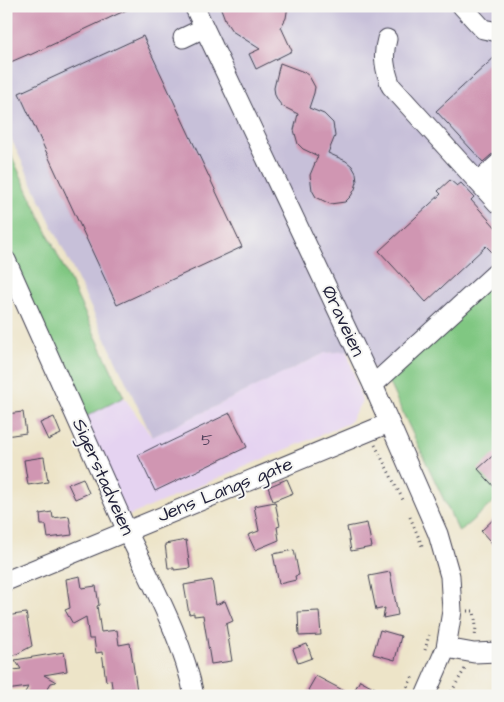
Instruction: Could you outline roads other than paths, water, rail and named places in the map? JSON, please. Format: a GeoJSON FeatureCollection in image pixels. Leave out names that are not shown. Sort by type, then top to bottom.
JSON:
{"type":"FeatureCollection","features":[{"type":"Feature","properties":{"kind":"street","name":"Øraveien"},"geometry":{"type":"LineString","coordinates":[[194,6],[373,385],[438,534],[450,576],[452,611],[446,648],[425,696]]}},
{"type":"Feature","properties":{"kind":"street"},"geometry":{"type":"LineString","coordinates":[[462,6],[482,29],[498,32]]}},
{"type":"Feature","properties":{"kind":"street"},"geometry":{"type":"LineString","coordinates":[[183,38],[204,28]]}},
{"type":"Feature","properties":{"kind":"street"},"geometry":{"type":"LineString","coordinates":[[387,39],[384,56],[390,86],[498,204]]}},
{"type":"Feature","properties":{"kind":"street"},"geometry":{"type":"LineString","coordinates":[[478,182],[498,164]]}},
{"type":"Feature","properties":{"kind":"street","name":"Sigerstadveien"},"geometry":{"type":"LineString","coordinates":[[6,260],[161,602],[190,674],[194,696]]}},
{"type":"Feature","properties":{"kind":"street"},"geometry":{"type":"LineString","coordinates":[[373,385],[498,271]]}},
{"type":"Feature","properties":{"kind":"street","name":"Jens Langs gate"},"geometry":{"type":"LineString","coordinates":[[6,581],[389,423]]}},
{"type":"Feature","properties":{"kind":"street"},"geometry":{"type":"LineString","coordinates":[[446,648],[474,653],[497,654]]}}]}
